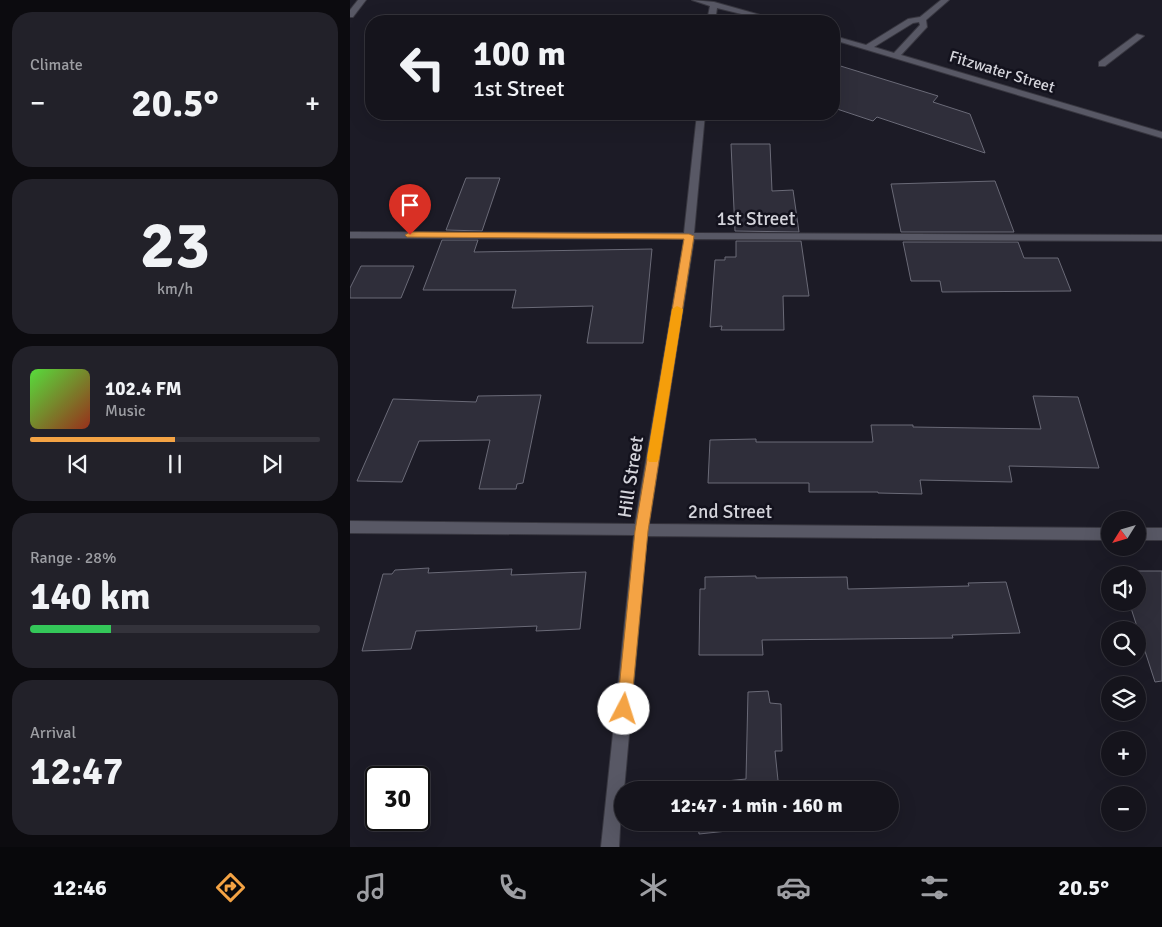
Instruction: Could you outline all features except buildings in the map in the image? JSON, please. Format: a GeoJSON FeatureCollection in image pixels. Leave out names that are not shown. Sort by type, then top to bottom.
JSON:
{"type":"FeatureCollection","features":[{"type":"Feature","properties":{"kind":"street"},"geometry":{"type":"LineString","coordinates":[[350,15],[362,0]]}},
{"type":"Feature","properties":{"kind":"street"},"geometry":{"type":"LineString","coordinates":[[696,0],[755,15]]}},
{"type":"Feature","properties":{"kind":"street"},"geometry":{"type":"LineString","coordinates":[[867,48],[911,21],[922,19],[945,0]]}},
{"type":"Feature","properties":{"kind":"street"},"geometry":{"type":"LineString","coordinates":[[712,15],[714,4]]}},
{"type":"Feature","properties":{"kind":"street"},"geometry":{"type":"LineString","coordinates":[[896,56],[924,25],[922,19]]}},
{"type":"Feature","properties":{"kind":"street"},"geometry":{"type":"LineString","coordinates":[[1102,64],[1140,36]]}},
{"type":"Feature","properties":{"kind":"street","name":"Fitzwater Street"},"geometry":{"type":"LineString","coordinates":[[840,40],[1162,135]]}},
{"type":"Feature","properties":{"kind":"street","name":"Hill Street"},"geometry":{"type":"LineString","coordinates":[[610,847],[641,531],[689,236],[700,120]]}},
{"type":"Feature","properties":{"kind":"street","name":"1st Street"},"geometry":{"type":"LineString","coordinates":[[350,234],[1162,238]]}},
{"type":"Feature","properties":{"kind":"street","name":"2nd Street"},"geometry":{"type":"LineString","coordinates":[[350,527],[1101,534]]}},
{"type":"Feature","properties":{"kind":"street"},"geometry":{"type":"LineString","coordinates":[[1146,534],[1162,534]]}},
{"type":"Feature","properties":{"kind":"slow traffic"},"geometry":{"type":"LineString","coordinates":[[653,458],[677,309]]}},
{"type":"Feature","properties":{"kind":"route"},"geometry":{"type":"LineString","coordinates":[[410,235],[689,236],[641,531],[624,709]]}}]}
